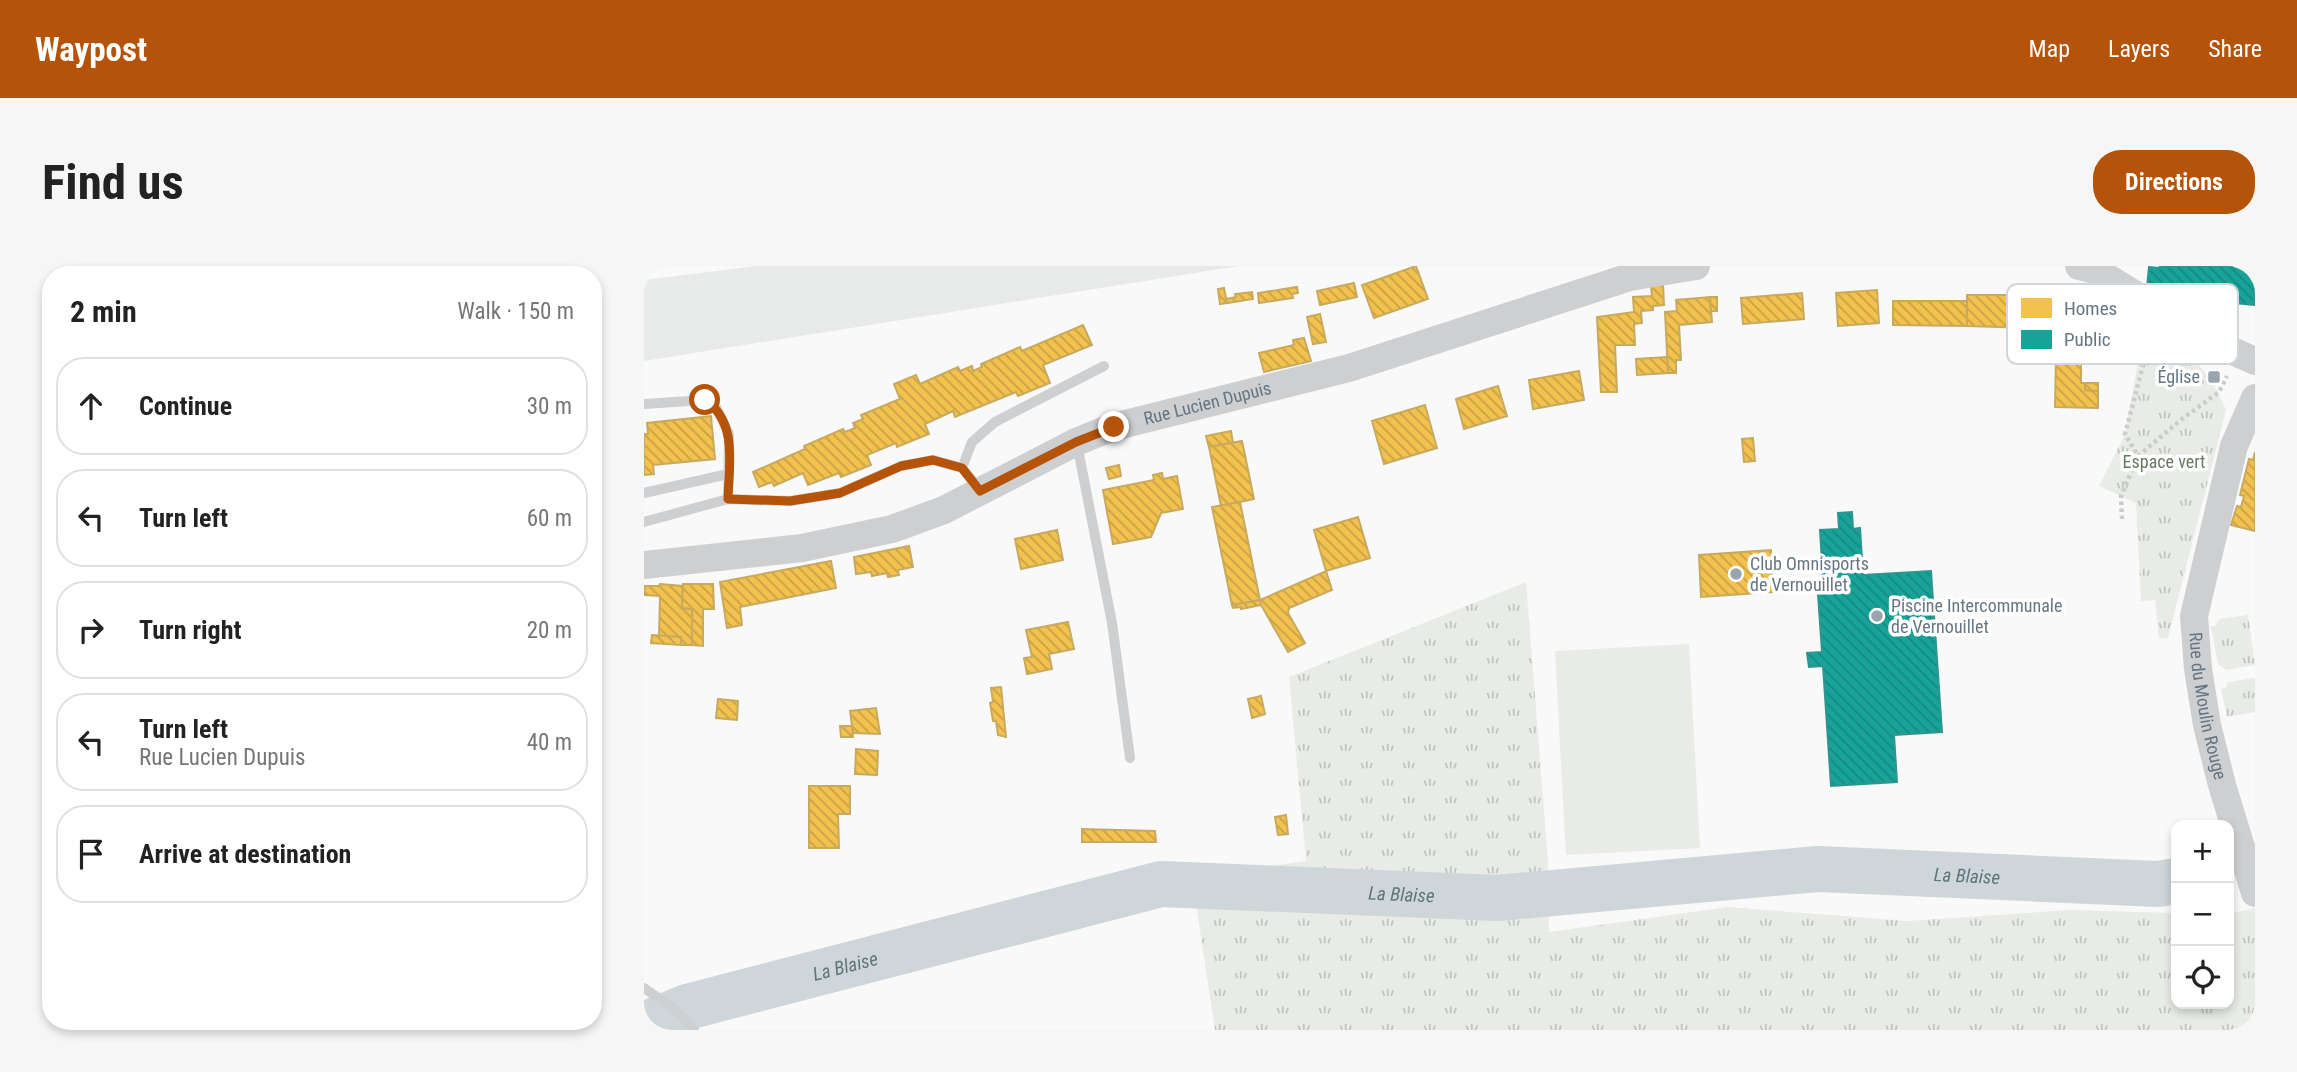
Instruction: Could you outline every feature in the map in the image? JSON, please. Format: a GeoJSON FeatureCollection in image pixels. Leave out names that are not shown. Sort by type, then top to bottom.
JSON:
{"type":"FeatureCollection","features":[{"type":"Feature","properties":{"kind":"street","name":"Rue Lucien Dupuis"},"geometry":{"type":"LineString","coordinates":[[644,565],[802,548],[892,529],[944,510],[1076,442],[1126,424],[1349,368],[1630,276],[1696,266]]}},
{"type":"Feature","properties":{"kind":"street"},"geometry":{"type":"LineString","coordinates":[[2079,266],[2095,270],[2117,284]]}},
{"type":"Feature","properties":{"kind":"street","name":"Rue du Moulin Rouge"},"geometry":{"type":"LineString","coordinates":[[2254,890],[2207,725],[2198,669],[2194,617],[2234,446],[2255,398]]}},
{"type":"Feature","properties":{"kind":"lane"},"geometry":{"type":"LineString","coordinates":[[962,468],[972,442],[995,422],[1104,366]]}},
{"type":"Feature","properties":{"kind":"lane"},"geometry":{"type":"LineString","coordinates":[[644,404],[705,400],[716,407],[729,434],[728,499]]}},
{"type":"Feature","properties":{"kind":"lane"},"geometry":{"type":"LineString","coordinates":[[1076,442],[1112,623],[1130,758]]}},
{"type":"Feature","properties":{"kind":"lane"},"geometry":{"type":"LineString","coordinates":[[644,522],[728,499],[790,501],[840,493],[901,466],[933,460],[962,468],[980,491]]}},
{"type":"Feature","properties":{"kind":"lane"},"geometry":{"type":"LineString","coordinates":[[644,493],[729,474]]}},
{"type":"Feature","properties":{"kind":"lane"},"geometry":{"type":"LineString","coordinates":[[644,988],[673,1008],[694,1030]]}},
{"type":"Feature","properties":{"kind":"path"},"geometry":{"type":"LineString","coordinates":[[2122,519],[2121,496],[2138,456],[2220,392],[2246,357]]}},
{"type":"Feature","properties":{"kind":"path"},"geometry":{"type":"LineString","coordinates":[[2138,456],[2125,434],[2144,364]]}},
{"type":"Feature","properties":{"kind":"shaded area"},"geometry":{"type":"Polygon","coordinates":[[[756,266],[1239,266],[644,361],[644,280],[756,266]]]}},
{"type":"Feature","properties":{"kind":"green space","name":"Espace vert"},"geometry":{"type":"Polygon","coordinates":[[[2138,364],[2198,364],[2211,381],[2226,410],[2168,638],[2159,639],[2155,600],[2141,601],[2136,503],[2099,486],[2125,434],[2138,364]]]}},
{"type":"Feature","properties":{"kind":"green space"},"geometry":{"type":"Polygon","coordinates":[[[1526,582],[1548,862],[1549,932],[1728,907],[1907,921],[2070,910],[2171,913],[2171,1009],[2234,1009],[2234,913],[2255,908],[2255,1030],[1215,1030],[1192,878],[1306,861],[1289,677],[1526,582]]]}},
{"type":"Feature","properties":{"kind":"green space"},"geometry":{"type":"Polygon","coordinates":[[[2248,615],[2255,665],[2226,670],[2218,664],[2211,627],[2215,626],[2219,619],[2248,615]]]}},
{"type":"Feature","properties":{"kind":"green space"},"geometry":{"type":"Polygon","coordinates":[[[1689,644],[1700,848],[1566,855],[1555,651],[1689,644]]]}},
{"type":"Feature","properties":{"kind":"green space"},"geometry":{"type":"Polygon","coordinates":[[[2255,678],[2255,712],[2227,717],[2221,689],[2225,688],[2228,682],[2255,678]]]}},
{"type":"Feature","properties":{"kind":"building: Homes"},"geometry":{"type":"Polygon","coordinates":[[[1416,266],[1428,299],[1374,318],[1362,285],[1416,266]]]}},
{"type":"Feature","properties":{"kind":"building: Homes"},"geometry":{"type":"Polygon","coordinates":[[[1354,283],[1357,297],[1320,305],[1317,291],[1354,283]]]}},
{"type":"Feature","properties":{"kind":"building: Homes"},"geometry":{"type":"Polygon","coordinates":[[[1663,284],[1664,305],[1641,311],[1642,323],[1634,324],[1635,345],[1615,345],[1617,392],[1601,392],[1597,317],[1634,312],[1633,297],[1652,296],[1651,285],[1663,284]]]}},
{"type":"Feature","properties":{"kind":"building: Homes"},"geometry":{"type":"Polygon","coordinates":[[[1297,287],[1298,293],[1292,294],[1293,298],[1259,303],[1258,293],[1297,287]]]}},
{"type":"Feature","properties":{"kind":"building: Homes"},"geometry":{"type":"Polygon","coordinates":[[[1224,288],[1227,303],[1220,304],[1218,289],[1224,288]]]}},
{"type":"Feature","properties":{"kind":"building: Homes"},"geometry":{"type":"Polygon","coordinates":[[[1877,290],[1879,323],[1838,326],[1836,293],[1877,290]]]}},
{"type":"Feature","properties":{"kind":"building: Homes"},"geometry":{"type":"Polygon","coordinates":[[[1252,292],[1253,299],[1227,303],[1226,299],[1236,297],[1235,294],[1252,292]]]}},
{"type":"Feature","properties":{"kind":"building: Homes"},"geometry":{"type":"Polygon","coordinates":[[[1802,293],[1804,319],[1743,324],[1741,298],[1802,293]]]}},
{"type":"Feature","properties":{"kind":"building: Homes"},"geometry":{"type":"Polygon","coordinates":[[[1967,295],[2007,295],[2007,327],[1967,326],[1967,295]]]}},
{"type":"Feature","properties":{"kind":"building: Homes"},"geometry":{"type":"Polygon","coordinates":[[[1710,297],[1712,322],[1679,325],[1681,360],[1676,360],[1676,373],[1668,373],[1665,312],[1677,311],[1676,300],[1710,297]]]}},
{"type":"Feature","properties":{"kind":"building: Homes"},"geometry":{"type":"Polygon","coordinates":[[[1710,297],[1717,297],[1717,311],[1711,311],[1710,297]]]}},
{"type":"Feature","properties":{"kind":"building: Homes"},"geometry":{"type":"Polygon","coordinates":[[[1893,301],[1967,301],[1967,326],[1893,325],[1893,301]]]}},
{"type":"Feature","properties":{"kind":"building: Homes"},"geometry":{"type":"Polygon","coordinates":[[[1320,314],[1326,342],[1313,344],[1307,317],[1320,314]]]}},
{"type":"Feature","properties":{"kind":"building: Homes"},"geometry":{"type":"Polygon","coordinates":[[[1083,325],[1092,345],[1043,365],[1050,383],[1018,396],[1016,392],[955,417],[953,411],[925,424],[929,434],[867,455],[871,465],[841,477],[839,473],[808,485],[803,473],[774,486],[772,482],[759,487],[753,472],[843,429],[845,432],[855,428],[853,423],[863,419],[861,415],[900,399],[894,384],[916,375],[920,384],[958,367],[960,371],[972,366],[973,371],[982,367],[981,364],[1020,347],[1022,351],[1083,325]]]}},
{"type":"Feature","properties":{"kind":"building: Homes"},"geometry":{"type":"Polygon","coordinates":[[[1304,338],[1311,361],[1264,372],[1259,353],[1294,345],[1293,340],[1304,338]]]}},
{"type":"Feature","properties":{"kind":"building: Homes"},"geometry":{"type":"Polygon","coordinates":[[[1667,357],[1668,373],[1637,375],[1636,359],[1667,357]]]}},
{"type":"Feature","properties":{"kind":"building: Homes"},"geometry":{"type":"Polygon","coordinates":[[[2056,364],[2081,364],[2081,383],[2085,383],[2085,390],[2098,391],[2098,408],[2055,407],[2056,364]]]}},
{"type":"Feature","properties":{"kind":"building: Homes"},"geometry":{"type":"Polygon","coordinates":[[[1579,371],[1584,400],[1533,409],[1529,380],[1579,371]]]}},
{"type":"Feature","properties":{"kind":"building: Homes"},"geometry":{"type":"Polygon","coordinates":[[[2085,383],[2098,383],[2098,391],[2085,390],[2085,383]]]}},
{"type":"Feature","properties":{"kind":"building: Homes"},"geometry":{"type":"Polygon","coordinates":[[[1498,386],[1507,416],[1464,429],[1456,399],[1498,386]]]}},
{"type":"Feature","properties":{"kind":"building: Homes"},"geometry":{"type":"Polygon","coordinates":[[[1425,405],[1437,448],[1384,464],[1372,421],[1425,405]]]}},
{"type":"Feature","properties":{"kind":"building: Homes"},"geometry":{"type":"Polygon","coordinates":[[[711,416],[715,459],[653,465],[654,474],[644,475],[644,434],[648,434],[647,423],[711,416]]]}},
{"type":"Feature","properties":{"kind":"building: Homes"},"geometry":{"type":"Polygon","coordinates":[[[1231,431],[1233,443],[1209,447],[1206,436],[1231,431]]]}},
{"type":"Feature","properties":{"kind":"building: Homes"},"geometry":{"type":"Polygon","coordinates":[[[1753,438],[1755,461],[1744,462],[1742,439],[1753,438]]]}},
{"type":"Feature","properties":{"kind":"building: Homes"},"geometry":{"type":"Polygon","coordinates":[[[1242,441],[1254,499],[1221,506],[1209,447],[1242,441]]]}},
{"type":"Feature","properties":{"kind":"building: Homes"},"geometry":{"type":"Polygon","coordinates":[[[2255,452],[2255,531],[2231,525],[2237,506],[2241,507],[2244,496],[2240,495],[2249,459],[2253,460],[2255,452]]]}},
{"type":"Feature","properties":{"kind":"building: Homes"},"geometry":{"type":"Polygon","coordinates":[[[1119,465],[1121,476],[1109,479],[1106,468],[1119,465]]]}},
{"type":"Feature","properties":{"kind":"building: Homes"},"geometry":{"type":"Polygon","coordinates":[[[1162,473],[1163,479],[1177,476],[1183,509],[1161,513],[1151,537],[1113,544],[1103,490],[1154,480],[1153,475],[1162,473]]]}},
{"type":"Feature","properties":{"kind":"building: Homes"},"geometry":{"type":"Polygon","coordinates":[[[1240,502],[1260,600],[1232,605],[1212,507],[1240,502]]]}},
{"type":"Feature","properties":{"kind":"building: Homes"},"geometry":{"type":"Polygon","coordinates":[[[1358,517],[1370,558],[1326,571],[1314,530],[1358,517]]]}},
{"type":"Feature","properties":{"kind":"building: Homes"},"geometry":{"type":"Polygon","coordinates":[[[1057,530],[1063,560],[1021,569],[1015,539],[1057,530]]]}},
{"type":"Feature","properties":{"kind":"building: Homes"},"geometry":{"type":"Polygon","coordinates":[[[909,546],[913,567],[898,570],[899,575],[888,577],[887,573],[872,576],[871,572],[856,574],[854,557],[909,546]]]}},
{"type":"Feature","properties":{"kind":"building: Homes","name":"Club Omnisports de Vernouillet"},"geometry":{"type":"Polygon","coordinates":[[[1771,550],[1773,592],[1701,597],[1699,555],[1771,550]]]}},
{"type":"Feature","properties":{"kind":"building: Homes"},"geometry":{"type":"Polygon","coordinates":[[[831,561],[836,588],[740,607],[742,625],[727,628],[720,582],[831,561]]]}},
{"type":"Feature","properties":{"kind":"building: Homes"},"geometry":{"type":"Polygon","coordinates":[[[1326,571],[1332,590],[1289,608],[1288,613],[1305,643],[1288,652],[1260,600],[1326,571]]]}},
{"type":"Feature","properties":{"kind":"building: Homes"},"geometry":{"type":"Polygon","coordinates":[[[683,584],[713,584],[714,609],[703,609],[703,646],[692,645],[692,609],[682,608],[683,584]]]}},
{"type":"Feature","properties":{"kind":"building: Homes"},"geometry":{"type":"Polygon","coordinates":[[[645,586],[683,586],[682,608],[692,609],[692,645],[681,645],[681,637],[659,636],[660,596],[644,595],[644,592],[645,586]]]}},
{"type":"Feature","properties":{"kind":"building: Homes"},"geometry":{"type":"Polygon","coordinates":[[[1260,600],[1261,605],[1241,609],[1233,608],[1232,605],[1260,600]]]}},
{"type":"Feature","properties":{"kind":"building: Homes"},"geometry":{"type":"Polygon","coordinates":[[[1068,622],[1074,649],[1049,654],[1052,669],[1027,674],[1024,658],[1032,657],[1026,630],[1068,622]]]}},
{"type":"Feature","properties":{"kind":"building: Homes"},"geometry":{"type":"Polygon","coordinates":[[[652,635],[681,637],[681,645],[651,643],[652,635]]]}},
{"type":"Feature","properties":{"kind":"building: Homes"},"geometry":{"type":"Polygon","coordinates":[[[1001,687],[1006,737],[998,735],[990,703],[993,702],[991,688],[1001,687]]]}},
{"type":"Feature","properties":{"kind":"building: Homes"},"geometry":{"type":"Polygon","coordinates":[[[1261,696],[1265,714],[1252,718],[1248,699],[1261,696]]]}},
{"type":"Feature","properties":{"kind":"building: Homes"},"geometry":{"type":"Polygon","coordinates":[[[718,699],[738,701],[737,720],[716,718],[718,699]]]}},
{"type":"Feature","properties":{"kind":"building: Homes"},"geometry":{"type":"Polygon","coordinates":[[[876,708],[880,734],[853,733],[850,711],[876,708]]]}},
{"type":"Feature","properties":{"kind":"building: Homes"},"geometry":{"type":"Polygon","coordinates":[[[840,726],[852,726],[853,737],[841,737],[840,726]]]}},
{"type":"Feature","properties":{"kind":"building: Homes"},"geometry":{"type":"Polygon","coordinates":[[[856,749],[878,751],[877,775],[855,774],[856,749]]]}},
{"type":"Feature","properties":{"kind":"building: Homes"},"geometry":{"type":"Polygon","coordinates":[[[809,786],[850,786],[850,814],[838,814],[839,848],[809,848],[809,786]]]}},
{"type":"Feature","properties":{"kind":"building: Homes"},"geometry":{"type":"Polygon","coordinates":[[[1286,815],[1288,834],[1278,835],[1275,817],[1286,815]]]}},
{"type":"Feature","properties":{"kind":"building: Homes"},"geometry":{"type":"Polygon","coordinates":[[[1082,829],[1155,831],[1156,842],[1082,842],[1082,829]]]}},
{"type":"Feature","properties":{"kind":"building: Homes"},"geometry":{"type":"Polygon","coordinates":[[[1196,889],[1197,899],[1183,900],[1182,890],[1196,889]]]}},
{"type":"Feature","properties":{"kind":"building: Public"},"geometry":{"type":"Polygon","coordinates":[[[2255,266],[2254,305],[2238,303],[2238,284],[2147,284],[2149,267],[2255,266]]]}},
{"type":"Feature","properties":{"kind":"building: Public","name":"Piscine Intercommunale de Vernouillet"},"geometry":{"type":"Polygon","coordinates":[[[1852,512],[1853,529],[1860,528],[1863,575],[1931,571],[1942,732],[1894,735],[1897,782],[1831,786],[1823,666],[1809,667],[1807,653],[1822,652],[1817,580],[1823,579],[1820,530],[1839,529],[1838,513],[1852,512]]]}},
{"type":"Feature","properties":{"kind":"waterway","name":"La Blaise"},"geometry":{"type":"LineString","coordinates":[[644,1025],[687,1007],[1161,884],[1497,898],[1818,869],[2158,884],[2171,882]]}},
{"type":"Feature","properties":{"kind":"place","name":"Église"},"geometry":{"type":"Point","coordinates":[2214,377]}},
{"type":"Feature","properties":{"kind":"place","name":"Club Omnisports de Vernouillet"},"geometry":{"type":"Point","coordinates":[1736,574]}},
{"type":"Feature","properties":{"kind":"place","name":"Piscine Intercommunale de Vernouillet"},"geometry":{"type":"Point","coordinates":[1877,616]}},
{"type":"Feature","properties":{"kind":"route"},"geometry":{"type":"LineString","coordinates":[[705,400],[716,407],[729,434],[728,499],[790,501],[840,493],[901,466],[933,460],[962,468],[980,491],[1076,442],[1114,427]]}}]}
